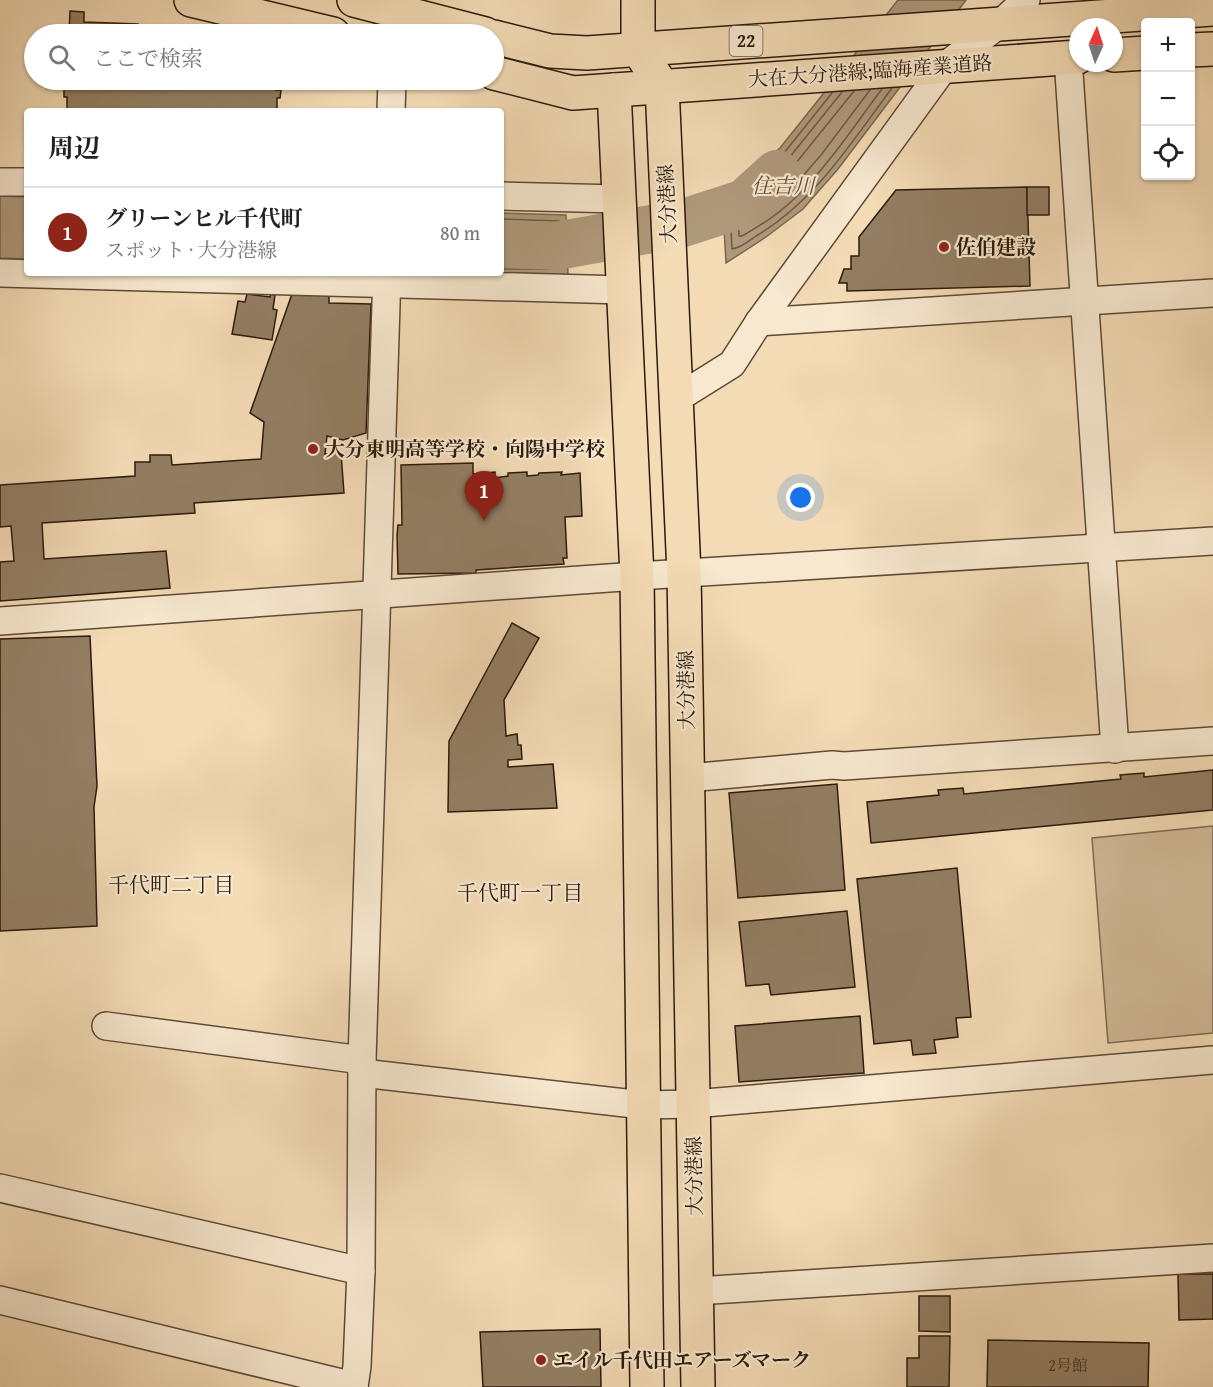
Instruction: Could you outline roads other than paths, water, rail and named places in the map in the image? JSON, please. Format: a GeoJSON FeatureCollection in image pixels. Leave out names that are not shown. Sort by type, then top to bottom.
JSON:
{"type":"FeatureCollection","features":[{"type":"Feature","properties":{"kind":"main road"},"geometry":{"type":"LineString","coordinates":[[191,0],[291,24]]}},
{"type":"Feature","properties":{"kind":"main road"},"geometry":{"type":"LineString","coordinates":[[354,0],[446,24]]}},
{"type":"Feature","properties":{"kind":"main road"},"geometry":{"type":"LineString","coordinates":[[638,0],[638,48],[614,90],[637,576],[647,1387]]}},
{"type":"Feature","properties":{"kind":"main road","name":"大在大分港線;臨海産業道路"},"geometry":{"type":"LineString","coordinates":[[504,40],[550,51],[587,53],[1002,22],[1213,9]]}},
{"type":"Feature","properties":{"kind":"main road","name":"大分港線"},"geometry":{"type":"LineString","coordinates":[[638,48],[662,86],[684,573],[698,1387]]}},
{"type":"Feature","properties":{"kind":"main road"},"geometry":{"type":"LineString","coordinates":[[1195,50],[1213,49]]}},
{"type":"Feature","properties":{"kind":"main road"},"geometry":{"type":"LineString","coordinates":[[1123,54],[1141,53]]}},
{"type":"Feature","properties":{"kind":"main road","name":"大在大分港線;臨海産業道路"},"geometry":{"type":"LineString","coordinates":[[662,86],[1069,58]]}},
{"type":"Feature","properties":{"kind":"main road","name":"22"},"geometry":{"type":"LineString","coordinates":[[504,76],[573,93],[662,86]]}},
{"type":"Feature","properties":{"kind":"street"},"geometry":{"type":"LineString","coordinates":[[676,399],[732,364],[931,67],[1002,22],[1026,0]]}},
{"type":"Feature","properties":{"kind":"street"},"geometry":{"type":"LineString","coordinates":[[1074,72],[1085,301],[1115,748]]}},
{"type":"Feature","properties":{"kind":"street"},"geometry":{"type":"LineString","coordinates":[[391,108],[392,90]]}},
{"type":"Feature","properties":{"kind":"street"},"geometry":{"type":"LineString","coordinates":[[0,182],[24,182]]}},
{"type":"Feature","properties":{"kind":"street"},"geometry":{"type":"LineString","coordinates":[[504,196],[619,203]]}},
{"type":"Feature","properties":{"kind":"street"},"geometry":{"type":"LineString","coordinates":[[0,273],[24,273]]}},
{"type":"Feature","properties":{"kind":"street"},"geometry":{"type":"LineString","coordinates":[[290,276],[387,277],[623,286]]}},
{"type":"Feature","properties":{"kind":"street"},"geometry":{"type":"LineString","coordinates":[[0,1300],[354,1386],[361,1271],[362,1066],[387,277]]}},
{"type":"Feature","properties":{"kind":"street"},"geometry":{"type":"LineString","coordinates":[[759,322],[1213,293]]}},
{"type":"Feature","properties":{"kind":"street"},"geometry":{"type":"LineString","coordinates":[[0,621],[637,576],[1213,541]]}},
{"type":"Feature","properties":{"kind":"street"},"geometry":{"type":"LineString","coordinates":[[688,778],[832,765],[1213,741]]}},
{"type":"Feature","properties":{"kind":"street"},"geometry":{"type":"LineString","coordinates":[[106,1026],[362,1066],[643,1105],[693,1104],[1213,1060]]}},
{"type":"Feature","properties":{"kind":"street"},"geometry":{"type":"LineString","coordinates":[[0,1188],[361,1271]]}},
{"type":"Feature","properties":{"kind":"street"},"geometry":{"type":"LineString","coordinates":[[696,1291],[1213,1258]]}},
{"type":"Feature","properties":{"kind":"water","name":"住吉川"},"geometry":{"type":"Polygon","coordinates":[[[898,0],[966,0],[838,169],[803,209],[726,263],[722,193],[750,175],[780,148],[898,0]]]}},
{"type":"Feature","properties":{"kind":"water"},"geometry":{"type":"Polygon","coordinates":[[[0,196],[24,197],[24,259],[0,258],[0,196]]]}},
{"type":"Feature","properties":{"kind":"water"},"geometry":{"type":"Polygon","coordinates":[[[504,213],[566,215],[568,275],[504,276],[504,213]]]}},
{"type":"Feature","properties":{"kind":"waterway","name":"住吉川"},"geometry":{"type":"LineString","coordinates":[[504,244],[556,246],[680,224],[745,203],[777,174]]}},
{"type":"Feature","properties":{"kind":"place","name":"佐伯建設"},"geometry":{"type":"Point","coordinates":[944,247]}},
{"type":"Feature","properties":{"kind":"place","name":"大分東明高等学校・向陽中学校"},"geometry":{"type":"Point","coordinates":[313,449]}},
{"type":"Feature","properties":{"kind":"place","name":"グリーンヒル千代町"},"geometry":{"type":"Point","coordinates":[484,521]}},
{"type":"Feature","properties":{"kind":"place","name":"エイル千代田エアーズマーク"},"geometry":{"type":"Point","coordinates":[541,1360]}},
{"type":"Feature","properties":{"kind":"district","name":"千代町二丁目"},"geometry":{"type":"Point","coordinates":[171,885]}},
{"type":"Feature","properties":{"kind":"district","name":"千代町一丁目"},"geometry":{"type":"Point","coordinates":[520,893]}}]}
